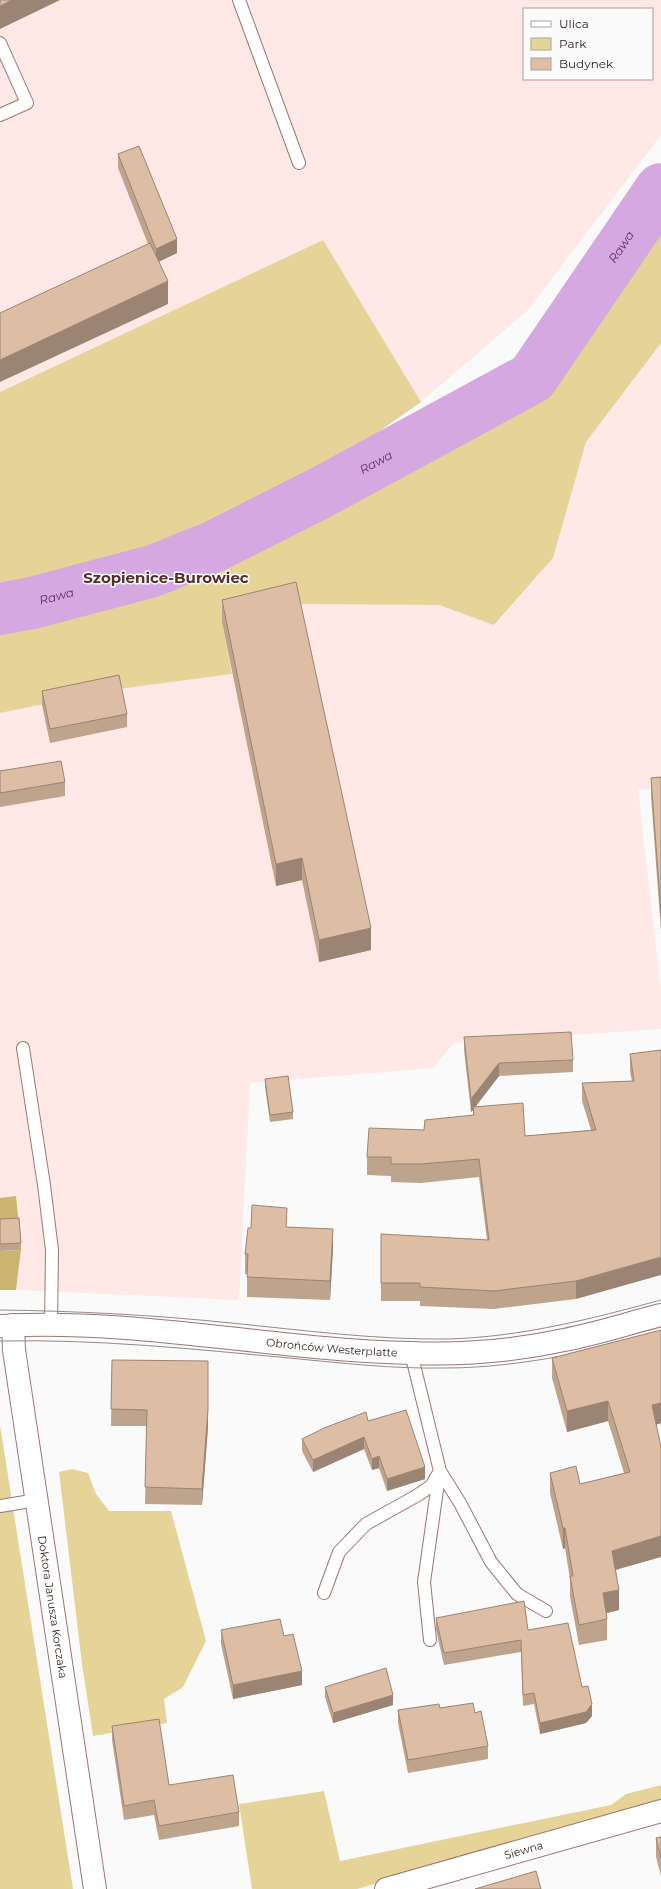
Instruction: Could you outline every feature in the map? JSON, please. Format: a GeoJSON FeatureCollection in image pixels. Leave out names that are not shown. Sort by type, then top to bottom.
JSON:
{"type":"FeatureCollection","features":[{"type":"Feature","properties":{"kind":"street","name":"Obrońców Westerplatte"},"geometry":{"type":"LineString","coordinates":[[6,1325],[51,1324],[177,1332],[332,1348],[411,1353],[481,1351],[532,1346],[565,1340],[661,1315]]}},
{"type":"Feature","properties":{"kind":"street","name":"Doktora Janusza Korczaka"},"geometry":{"type":"LineString","coordinates":[[6,1325],[14,1350],[95,1889]]}},
{"type":"Feature","properties":{"kind":"street","name":"Siewna"},"geometry":{"type":"LineString","coordinates":[[386,1889],[661,1811]]}},
{"type":"Feature","properties":{"kind":"lane"},"geometry":{"type":"LineString","coordinates":[[239,0],[298,163]]}},
{"type":"Feature","properties":{"kind":"lane"},"geometry":{"type":"LineString","coordinates":[[0,43],[27,103],[0,115]]}},
{"type":"Feature","properties":{"kind":"lane"},"geometry":{"type":"LineString","coordinates":[[23,1048],[44,1185],[52,1250],[51,1324]]}},
{"type":"Feature","properties":{"kind":"lane"},"geometry":{"type":"LineString","coordinates":[[411,1353],[440,1471],[460,1503],[491,1562],[517,1594],[546,1611]]}},
{"type":"Feature","properties":{"kind":"lane"},"geometry":{"type":"LineString","coordinates":[[324,1593],[338,1552],[366,1524],[418,1495],[431,1486],[440,1471]]}},
{"type":"Feature","properties":{"kind":"lane"},"geometry":{"type":"LineString","coordinates":[[430,1640],[424,1582],[440,1471]]}},
{"type":"Feature","properties":{"kind":"lane"},"geometry":{"type":"LineString","coordinates":[[0,1506],[37,1500]]}},
{"type":"Feature","properties":{"kind":"shaded area"},"geometry":{"type":"Polygon","coordinates":[[[0,0],[661,0],[661,135],[528,310],[421,402],[323,240],[0,392],[0,0]]]}},
{"type":"Feature","properties":{"kind":"shaded area"},"geometry":{"type":"Polygon","coordinates":[[[661,343],[661,788],[638,790],[661,990],[661,1029],[454,1043],[433,1068],[250,1083],[239,1300],[16,1290],[21,1250],[16,1196],[0,1198],[0,713],[119,689],[232,674],[222,622],[296,604],[439,605],[495,625],[553,558],[586,442],[661,343]]]}},
{"type":"Feature","properties":{"kind":"shaded area"},"geometry":{"type":"Polygon","coordinates":[[[16,1196],[19,1225],[0,1227],[0,1198],[16,1196]]]}},
{"type":"Feature","properties":{"kind":"shaded area"},"geometry":{"type":"Polygon","coordinates":[[[21,1250],[16,1290],[0,1290],[0,1251],[21,1250]]]}},
{"type":"Feature","properties":{"kind":"green space"},"geometry":{"type":"Polygon","coordinates":[[[661,219],[661,343],[586,442],[553,558],[494,625],[439,605],[296,604],[222,622],[232,674],[119,689],[0,713],[0,628],[160,596],[211,573],[540,390],[661,219]]]}},
{"type":"Feature","properties":{"kind":"green space"},"geometry":{"type":"Polygon","coordinates":[[[323,240],[421,402],[317,475],[174,546],[87,572],[0,588],[0,392],[323,240]]]}},
{"type":"Feature","properties":{"kind":"green space"},"geometry":{"type":"Polygon","coordinates":[[[0,1425],[73,1889],[0,1889],[0,1425]]]}},
{"type":"Feature","properties":{"kind":"green space"},"geometry":{"type":"Polygon","coordinates":[[[72,1469],[88,1473],[96,1494],[109,1511],[171,1511],[206,1641],[183,1687],[164,1699],[167,1723],[93,1736],[82,1664],[59,1472],[72,1469]]]}},
{"type":"Feature","properties":{"kind":"green space"},"geometry":{"type":"Polygon","coordinates":[[[661,1785],[661,1801],[357,1889],[252,1889],[239,1804],[324,1791],[340,1861],[611,1805],[626,1794],[661,1785]]]}},
{"type":"Feature","properties":{"kind":"building"},"geometry":{"type":"Polygon","coordinates":[[[0,0],[12,0],[0,6],[0,0]]]}},
{"type":"Feature","properties":{"kind":"building"},"geometry":{"type":"Polygon","coordinates":[[[139,146],[177,239],[156,249],[118,154],[139,146]]]}},
{"type":"Feature","properties":{"kind":"building"},"geometry":{"type":"Polygon","coordinates":[[[150,243],[168,281],[0,360],[0,313],[150,243]]]}},
{"type":"Feature","properties":{"kind":"building"},"geometry":{"type":"Polygon","coordinates":[[[296,582],[371,928],[319,940],[302,858],[276,864],[222,600],[296,582]]]}},
{"type":"Feature","properties":{"kind":"building"},"geometry":{"type":"Polygon","coordinates":[[[119,675],[127,714],[50,729],[42,691],[119,675]]]}},
{"type":"Feature","properties":{"kind":"building"},"geometry":{"type":"Polygon","coordinates":[[[61,761],[65,782],[0,793],[0,771],[61,761]]]}},
{"type":"Feature","properties":{"kind":"building"},"geometry":{"type":"Polygon","coordinates":[[[661,777],[661,913],[651,778],[661,777]]]}},
{"type":"Feature","properties":{"kind":"building"},"geometry":{"type":"Polygon","coordinates":[[[571,1032],[573,1060],[499,1063],[471,1099],[464,1037],[571,1032]]]}},
{"type":"Feature","properties":{"kind":"building"},"geometry":{"type":"Polygon","coordinates":[[[661,1050],[661,1257],[576,1281],[494,1291],[420,1287],[420,1283],[381,1283],[381,1234],[489,1240],[479,1159],[421,1164],[391,1164],[391,1157],[367,1157],[369,1128],[424,1130],[425,1120],[474,1115],[473,1107],[523,1103],[525,1136],[596,1130],[582,1083],[634,1081],[630,1054],[661,1050]]]}},
{"type":"Feature","properties":{"kind":"building"},"geometry":{"type":"Polygon","coordinates":[[[288,1076],[293,1112],[270,1115],[265,1079],[288,1076]]]}},
{"type":"Feature","properties":{"kind":"building"},"geometry":{"type":"Polygon","coordinates":[[[252,1205],[287,1208],[286,1227],[333,1229],[330,1281],[247,1277],[248,1254],[245,1254],[248,1228],[251,1228],[252,1205]]]}},
{"type":"Feature","properties":{"kind":"building"},"geometry":{"type":"Polygon","coordinates":[[[19,1218],[21,1243],[0,1244],[0,1219],[19,1218]]]}},
{"type":"Feature","properties":{"kind":"building"},"geometry":{"type":"Polygon","coordinates":[[[661,1330],[661,1403],[652,1405],[661,1447],[661,1536],[612,1551],[619,1590],[603,1593],[607,1619],[579,1625],[570,1576],[573,1576],[565,1528],[563,1528],[550,1473],[576,1466],[580,1484],[630,1472],[608,1401],[567,1411],[552,1358],[661,1330]]]}},
{"type":"Feature","properties":{"kind":"building"},"geometry":{"type":"Polygon","coordinates":[[[112,1360],[208,1361],[208,1410],[202,1489],[145,1487],[147,1410],[111,1409],[112,1360]]]}},
{"type":"Feature","properties":{"kind":"building"},"geometry":{"type":"Polygon","coordinates":[[[406,1410],[425,1467],[387,1479],[379,1456],[372,1459],[364,1437],[313,1460],[302,1439],[324,1428],[366,1412],[368,1421],[406,1410]]]}},
{"type":"Feature","properties":{"kind":"building"},"geometry":{"type":"Polygon","coordinates":[[[524,1601],[528,1630],[568,1623],[582,1687],[588,1686],[592,1704],[586,1712],[540,1723],[534,1693],[523,1695],[521,1640],[444,1653],[436,1618],[524,1601]]]}},
{"type":"Feature","properties":{"kind":"building"},"geometry":{"type":"Polygon","coordinates":[[[280,1619],[284,1636],[293,1634],[302,1671],[233,1685],[221,1630],[280,1619]]]}},
{"type":"Feature","properties":{"kind":"building"},"geometry":{"type":"Polygon","coordinates":[[[386,1668],[393,1695],[333,1713],[325,1687],[386,1668]]]}},
{"type":"Feature","properties":{"kind":"building"},"geometry":{"type":"Polygon","coordinates":[[[473,1703],[475,1713],[481,1711],[488,1746],[408,1760],[398,1710],[439,1704],[440,1708],[473,1703]]]}},
{"type":"Feature","properties":{"kind":"building"},"geometry":{"type":"Polygon","coordinates":[[[159,1719],[169,1785],[233,1775],[239,1812],[159,1826],[154,1800],[124,1806],[112,1726],[159,1719]]]}},
{"type":"Feature","properties":{"kind":"building"},"geometry":{"type":"Polygon","coordinates":[[[661,1837],[661,1858],[656,1838],[661,1837]]]}},
{"type":"Feature","properties":{"kind":"building"},"geometry":{"type":"Polygon","coordinates":[[[536,1871],[541,1889],[475,1889],[536,1871]]]}},
{"type":"Feature","properties":{"kind":"waterway","name":"Rawa"},"geometry":{"type":"LineString","coordinates":[[0,609],[32,603],[153,571],[215,546],[320,493],[532,378],[661,189]]}},
{"type":"Feature","properties":{"kind":"tram line"},"geometry":{"type":"LineString","coordinates":[[0,1310],[87,1312],[202,1320],[366,1336],[448,1339],[475,1338],[529,1331],[608,1314],[661,1300]]}},
{"type":"Feature","properties":{"kind":"tram line"},"geometry":{"type":"LineString","coordinates":[[0,1341],[145,1345],[406,1368],[460,1368],[489,1366],[562,1356]]}},
{"type":"Feature","properties":{"kind":"district","name":"Szopienice-Burowiec"},"geometry":{"type":"Point","coordinates":[166,578]}}]}
